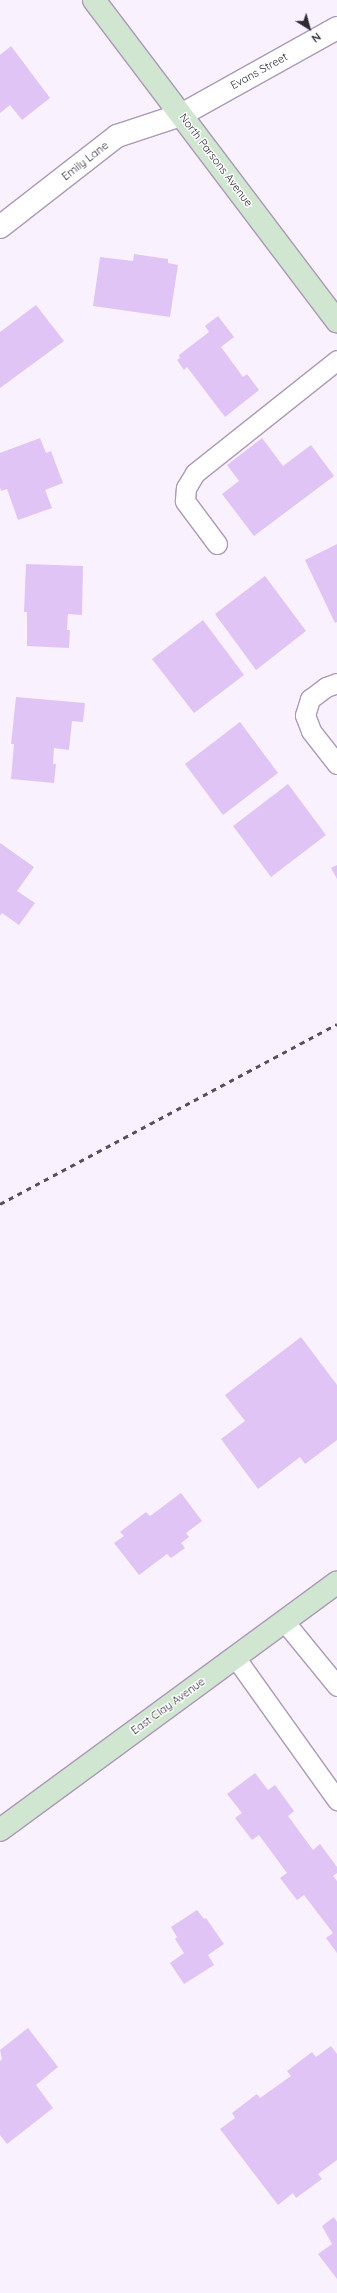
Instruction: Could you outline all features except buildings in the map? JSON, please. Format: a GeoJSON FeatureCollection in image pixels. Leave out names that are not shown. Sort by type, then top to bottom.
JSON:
{"type":"FeatureCollection","features":[{"type":"Feature","properties":{"kind":"street","name":"North Parsons Avenue"},"geometry":{"type":"LineString","coordinates":[[94,0],[337,321]]}},
{"type":"Feature","properties":{"kind":"street","name":"Evans Street"},"geometry":{"type":"LineString","coordinates":[[182,115],[337,28]]}},
{"type":"Feature","properties":{"kind":"street","name":"Emily Lane"},"geometry":{"type":"LineString","coordinates":[[0,227],[117,136],[182,115]]}},
{"type":"Feature","properties":{"kind":"street","name":"East Clay Avenue"},"geometry":{"type":"LineString","coordinates":[[0,1830],[337,1582]]}},
{"type":"Feature","properties":{"kind":"lane"},"geometry":{"type":"LineString","coordinates":[[217,544],[185,501],[186,488],[195,473],[337,360]]}},
{"type":"Feature","properties":{"kind":"lane"},"geometry":{"type":"LineString","coordinates":[[337,683],[326,687],[310,699],[305,715],[311,731],[337,764]]}},
{"type":"Feature","properties":{"kind":"lane"},"geometry":{"type":"LineString","coordinates":[[284,1621],[337,1686]]}},
{"type":"Feature","properties":{"kind":"lane"},"geometry":{"type":"LineString","coordinates":[[235,1657],[337,1800]]}},
{"type":"Feature","properties":{"kind":"railway"},"geometry":{"type":"LineString","coordinates":[[0,1204],[337,1024]]}}]}
